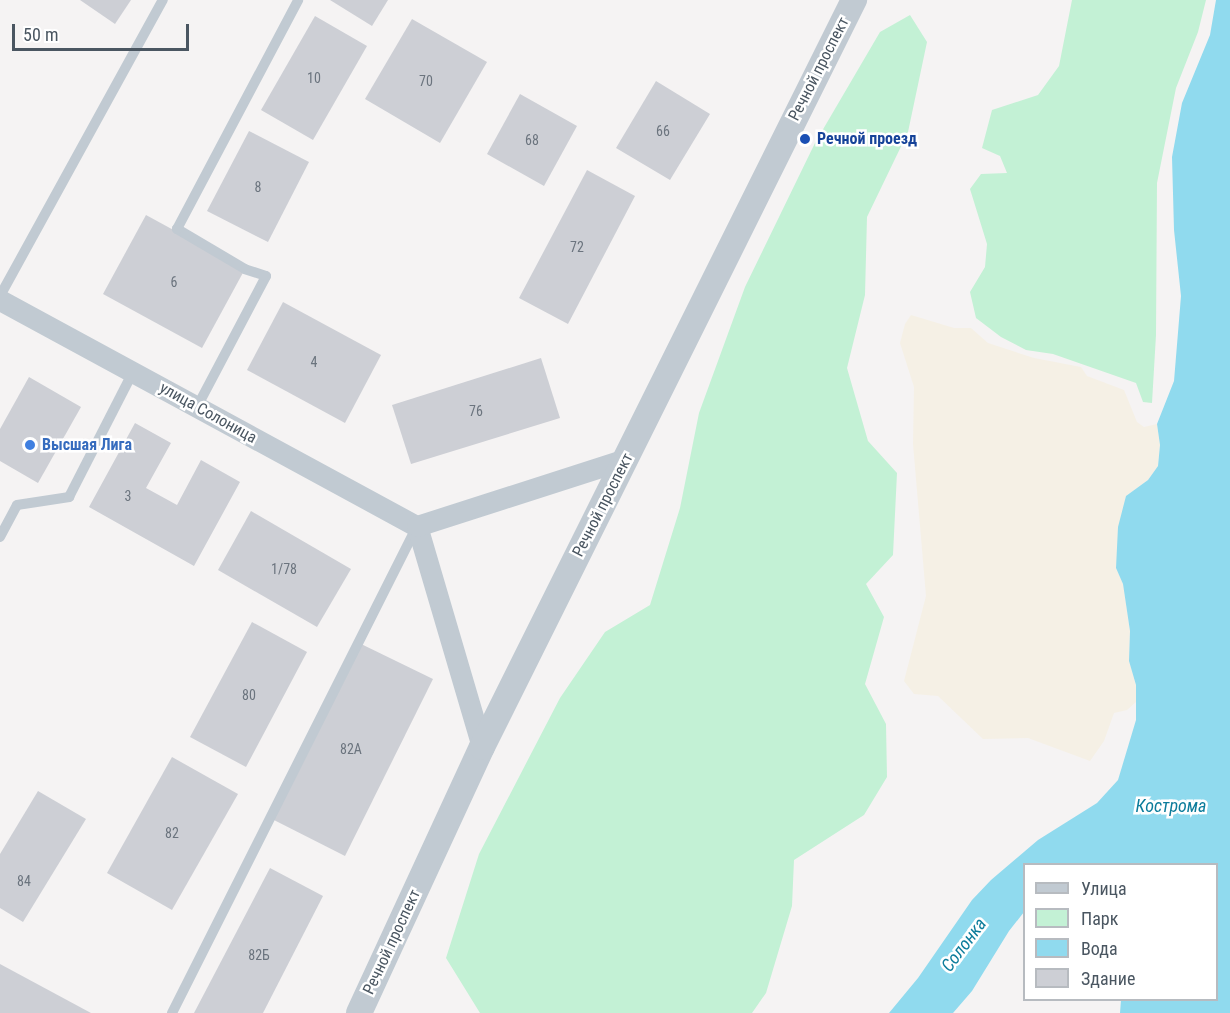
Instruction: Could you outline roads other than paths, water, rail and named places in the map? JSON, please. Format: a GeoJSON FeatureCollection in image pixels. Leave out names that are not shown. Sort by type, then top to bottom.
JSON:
{"type":"FeatureCollection","features":[{"type":"Feature","properties":{"kind":"street","name":"Речной проспект"},"geometry":{"type":"LineString","coordinates":[[360,1013],[482,747],[854,0]]}},
{"type":"Feature","properties":{"kind":"street","name":"улица Солоница"},"geometry":{"type":"LineString","coordinates":[[0,298],[417,526]]}},
{"type":"Feature","properties":{"kind":"street"},"geometry":{"type":"LineString","coordinates":[[482,747],[417,526],[626,459]]}},
{"type":"Feature","properties":{"kind":"lane"},"geometry":{"type":"LineString","coordinates":[[0,298],[163,0]]}},
{"type":"Feature","properties":{"kind":"lane"},"geometry":{"type":"LineString","coordinates":[[197,407],[266,276],[245,269],[177,229],[298,0]]}},
{"type":"Feature","properties":{"kind":"lane"},"geometry":{"type":"LineString","coordinates":[[0,537],[17,505],[69,497],[134,372]]}},
{"type":"Feature","properties":{"kind":"lane"},"geometry":{"type":"LineString","coordinates":[[172,1013],[417,526]]}},
{"type":"Feature","properties":{"kind":"water","name":"Кострома"},"geometry":{"type":"Polygon","coordinates":[[[1216,0],[1230,0],[1230,1013],[1120,1013],[1121,1001],[1218,1001],[1218,863],[1023,863],[1023,913],[1009,931],[972,991],[953,1013],[889,1013],[918,978],[972,900],[991,880],[1038,840],[1097,803],[1118,780],[1136,720],[1136,685],[1129,661],[1130,631],[1123,584],[1116,568],[1118,527],[1126,496],[1148,480],[1158,466],[1160,445],[1157,424],[1174,381],[1181,296],[1174,230],[1172,157],[1182,103],[1210,35],[1216,0]]]}},
{"type":"Feature","properties":{"kind":"place","name":"Речной проезд"},"geometry":{"type":"Point","coordinates":[805,139]}},
{"type":"Feature","properties":{"kind":"place","name":"Высшая Лига"},"geometry":{"type":"Point","coordinates":[30,445]}},
{"type":"Feature","properties":{"kind":"water label","name":"Солонка"},"geometry":{"type":"Point","coordinates":[964,945]}}]}
